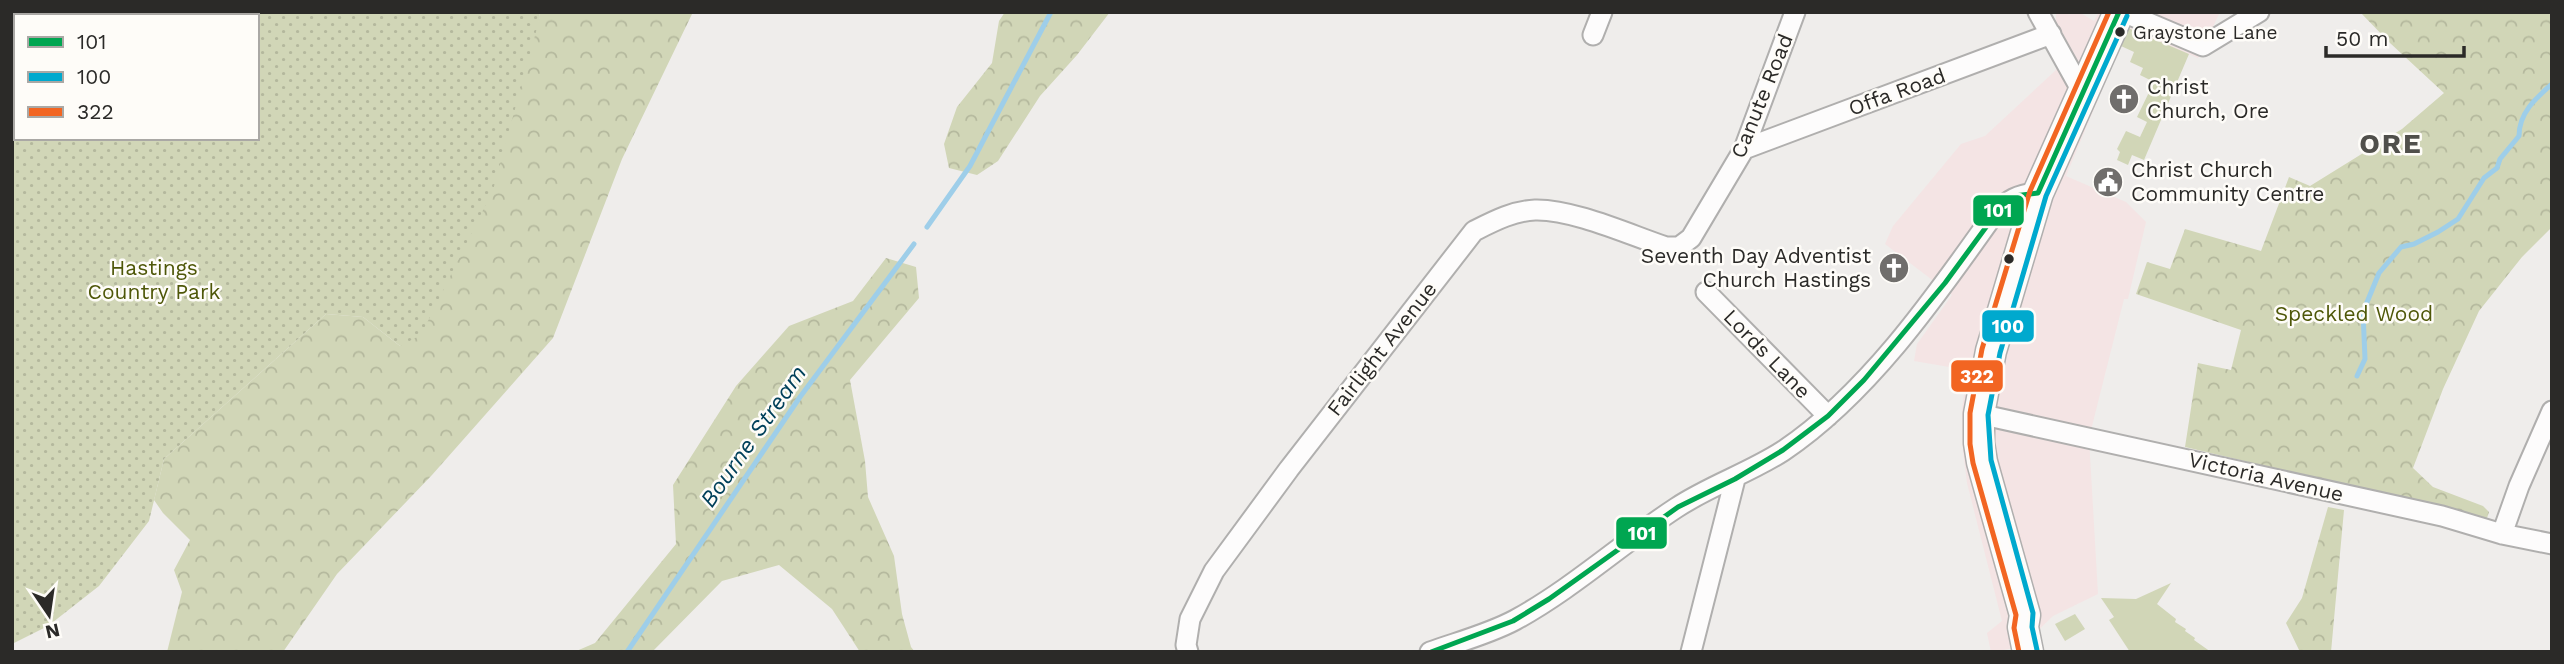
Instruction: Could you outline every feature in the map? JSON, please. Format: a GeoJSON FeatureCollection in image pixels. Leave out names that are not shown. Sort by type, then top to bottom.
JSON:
{"type":"FeatureCollection","features":[{"type":"Feature","properties":{"kind":"highway"},"geometry":{"type":"LineString","coordinates":[[2037,641],[1982,462],[1979,414],[1991,351],[2038,193],[2121,12]]}},
{"type":"Feature","properties":{"kind":"street"},"geometry":{"type":"LineString","coordinates":[[1592,35],[1602,12]]}},
{"type":"Feature","properties":{"kind":"street","name":"Canute Road"},"geometry":{"type":"LineString","coordinates":[[1679,247],[1691,238],[1744,149],[1795,12]]}},
{"type":"Feature","properties":{"kind":"street"},"geometry":{"type":"LineString","coordinates":[[2038,12],[2084,95]]}},
{"type":"Feature","properties":{"kind":"street"},"geometry":{"type":"LineString","coordinates":[[2121,12],[2203,46],[2259,12]]}},
{"type":"Feature","properties":{"kind":"street","name":"Offa Road"},"geometry":{"type":"LineString","coordinates":[[1744,149],[2051,34]]}},
{"type":"Feature","properties":{"kind":"street"},"geometry":{"type":"LineString","coordinates":[[1430,652],[1513,621],[1549,599],[1678,507],[1735,479],[1783,450],[1828,416],[1864,380],[1945,283],[1994,214],[2014,196],[2038,193]]}},
{"type":"Feature","properties":{"kind":"street","name":"Fairlight Avenue"},"geometry":{"type":"LineString","coordinates":[[1188,652],[1190,619],[1214,570],[1289,469],[1474,232],[1504,216],[1536,210],[1573,216],[1666,247],[1679,247]]}},
{"type":"Feature","properties":{"kind":"street","name":"Lords Lane"},"geometry":{"type":"LineString","coordinates":[[1706,292],[1828,416]]}},
{"type":"Feature","properties":{"kind":"street"},"geometry":{"type":"LineString","coordinates":[[2502,534],[2519,486],[2552,411]]}},
{"type":"Feature","properties":{"kind":"street","name":"Victoria Avenue"},"geometry":{"type":"LineString","coordinates":[[1979,414],[2442,516],[2502,534],[2552,544]]}},
{"type":"Feature","properties":{"kind":"street"},"geometry":{"type":"LineString","coordinates":[[1691,652],[1735,479]]}},
{"type":"Feature","properties":{"kind":"shaded area"},"geometry":{"type":"Polygon","coordinates":[[[2056,12],[2067,12],[2069,15],[2079,12],[2094,21],[2099,12],[2220,12],[2198,58],[2128,28],[2066,176],[2126,202],[2146,222],[2128,299],[2124,299],[2089,438],[2098,594],[2053,616],[2021,647],[1991,652],[1987,633],[2002,621],[1967,483],[1962,410],[1967,370],[1914,361],[1917,344],[1952,295],[1885,244],[1893,226],[1961,144],[1985,136],[2056,70],[2056,12]]]}},
{"type":"Feature","properties":{"kind":"green space","name":"Hastings Country Park"},"geometry":{"type":"Polygon","coordinates":[[[12,12],[539,12],[540,17],[493,190],[421,335],[400,346],[363,317],[326,314],[164,459],[149,521],[99,586],[48,626],[12,644],[12,12]]]}},
{"type":"Feature","properties":{"kind":"green space"},"geometry":{"type":"Polygon","coordinates":[[[539,12],[693,12],[622,159],[553,338],[432,475],[337,574],[283,652],[167,652],[182,592],[174,570],[190,540],[154,500],[164,459],[326,314],[363,317],[400,346],[540,17],[539,12]]]}},
{"type":"Feature","properties":{"kind":"green space"},"geometry":{"type":"Polygon","coordinates":[[[1005,12],[1110,12],[1077,55],[1040,96],[998,161],[977,175],[949,168],[944,144],[957,107],[992,63],[999,21],[1005,12]]]}},
{"type":"Feature","properties":{"kind":"green space","name":"Speckled Wood"},"geometry":{"type":"Polygon","coordinates":[[[2360,12],[2552,12],[2552,227],[2522,257],[2479,311],[2443,389],[2413,468],[2433,487],[2483,506],[2489,512],[2487,518],[2185,447],[2198,363],[2231,370],[2241,330],[2136,294],[2147,262],[2170,269],[2185,229],[2261,251],[2289,177],[2310,186],[2402,129],[2444,93],[2360,12]]]}},
{"type":"Feature","properties":{"kind":"green space"},"geometry":{"type":"Polygon","coordinates":[[[2128,28],[2189,54],[2144,160],[2132,155],[2128,165],[2117,160],[2120,152],[2117,149],[2126,131],[2140,137],[2147,122],[2137,117],[2154,82],[2140,75],[2143,68],[2130,62],[2134,52],[2121,46],[2128,28]]]}},
{"type":"Feature","properties":{"kind":"green space"},"geometry":{"type":"Polygon","coordinates":[[[886,258],[916,267],[919,298],[850,380],[865,461],[868,497],[894,556],[902,614],[911,647],[915,652],[860,652],[832,609],[779,565],[722,581],[652,652],[574,652],[595,643],[676,544],[673,485],[736,386],[789,326],[853,301],[886,258]]]}},
{"type":"Feature","properties":{"kind":"green space"},"geometry":{"type":"Polygon","coordinates":[[[2328,507],[2344,510],[2331,652],[2300,652],[2286,623],[2302,598],[2328,507]]]}},
{"type":"Feature","properties":{"kind":"green space"},"geometry":{"type":"Polygon","coordinates":[[[2171,583],[2157,604],[2176,619],[2175,622],[2186,629],[2194,640],[2211,652],[2130,652],[2109,620],[2114,617],[2101,598],[2136,599],[2171,583]]]}},
{"type":"Feature","properties":{"kind":"green space"},"geometry":{"type":"Polygon","coordinates":[[[2075,614],[2085,629],[2065,641],[2055,624],[2075,614]]]}},
{"type":"Feature","properties":{"kind":"waterway","name":"Bourne Stream"},"geometry":{"type":"LineString","coordinates":[[927,227],[970,166],[1051,12]]}},
{"type":"Feature","properties":{"kind":"waterway"},"geometry":{"type":"LineString","coordinates":[[2357,376],[2365,359],[2363,312],[2379,273],[2401,247],[2414,244],[2458,219],[2484,178],[2497,168],[2500,159],[2519,136],[2522,120],[2529,107],[2552,84]]}},
{"type":"Feature","properties":{"kind":"waterway","name":"Bourne Stream"},"geometry":{"type":"LineString","coordinates":[[627,652],[800,397],[914,244]]}},
{"type":"Feature","properties":{"kind":"transit line","name":"322"},"geometry":{"type":"LineString","coordinates":[[2019,652],[2014,628],[2016,615],[1973,463],[1970,413],[1982,349],[2030,191],[2109,12]]}},
{"type":"Feature","properties":{"kind":"transit line","name":"101"},"geometry":{"type":"LineString","coordinates":[[1431,652],[1513,621],[1549,599],[1678,507],[1735,479],[1783,450],[1828,416],[1864,380],[1945,283],[2003,204],[2014,196],[2038,193],[2119,12]]}},
{"type":"Feature","properties":{"kind":"transit line","name":"100"},"geometry":{"type":"LineString","coordinates":[[2037,650],[2032,627],[2033,613],[1991,460],[1988,415],[2000,353],[2046,196],[2127,16]]}},
{"type":"Feature","properties":{"kind":"place","name":"Graystone Lane"},"geometry":{"type":"Point","coordinates":[2120,32]}},
{"type":"Feature","properties":{"kind":"place","name":"Christ Church, Ore"},"geometry":{"type":"Point","coordinates":[2124,99]}},
{"type":"Feature","properties":{"kind":"place","name":"Christ Church Community Centre"},"geometry":{"type":"Point","coordinates":[2108,182]}},
{"type":"Feature","properties":{"kind":"place","name":"Seventh Day Adventist Church Hastings"},"geometry":{"type":"Point","coordinates":[1894,268]}},
{"type":"Feature","properties":{"kind":"district","name":"ORE"},"geometry":{"type":"Point","coordinates":[2391,143]}}]}
